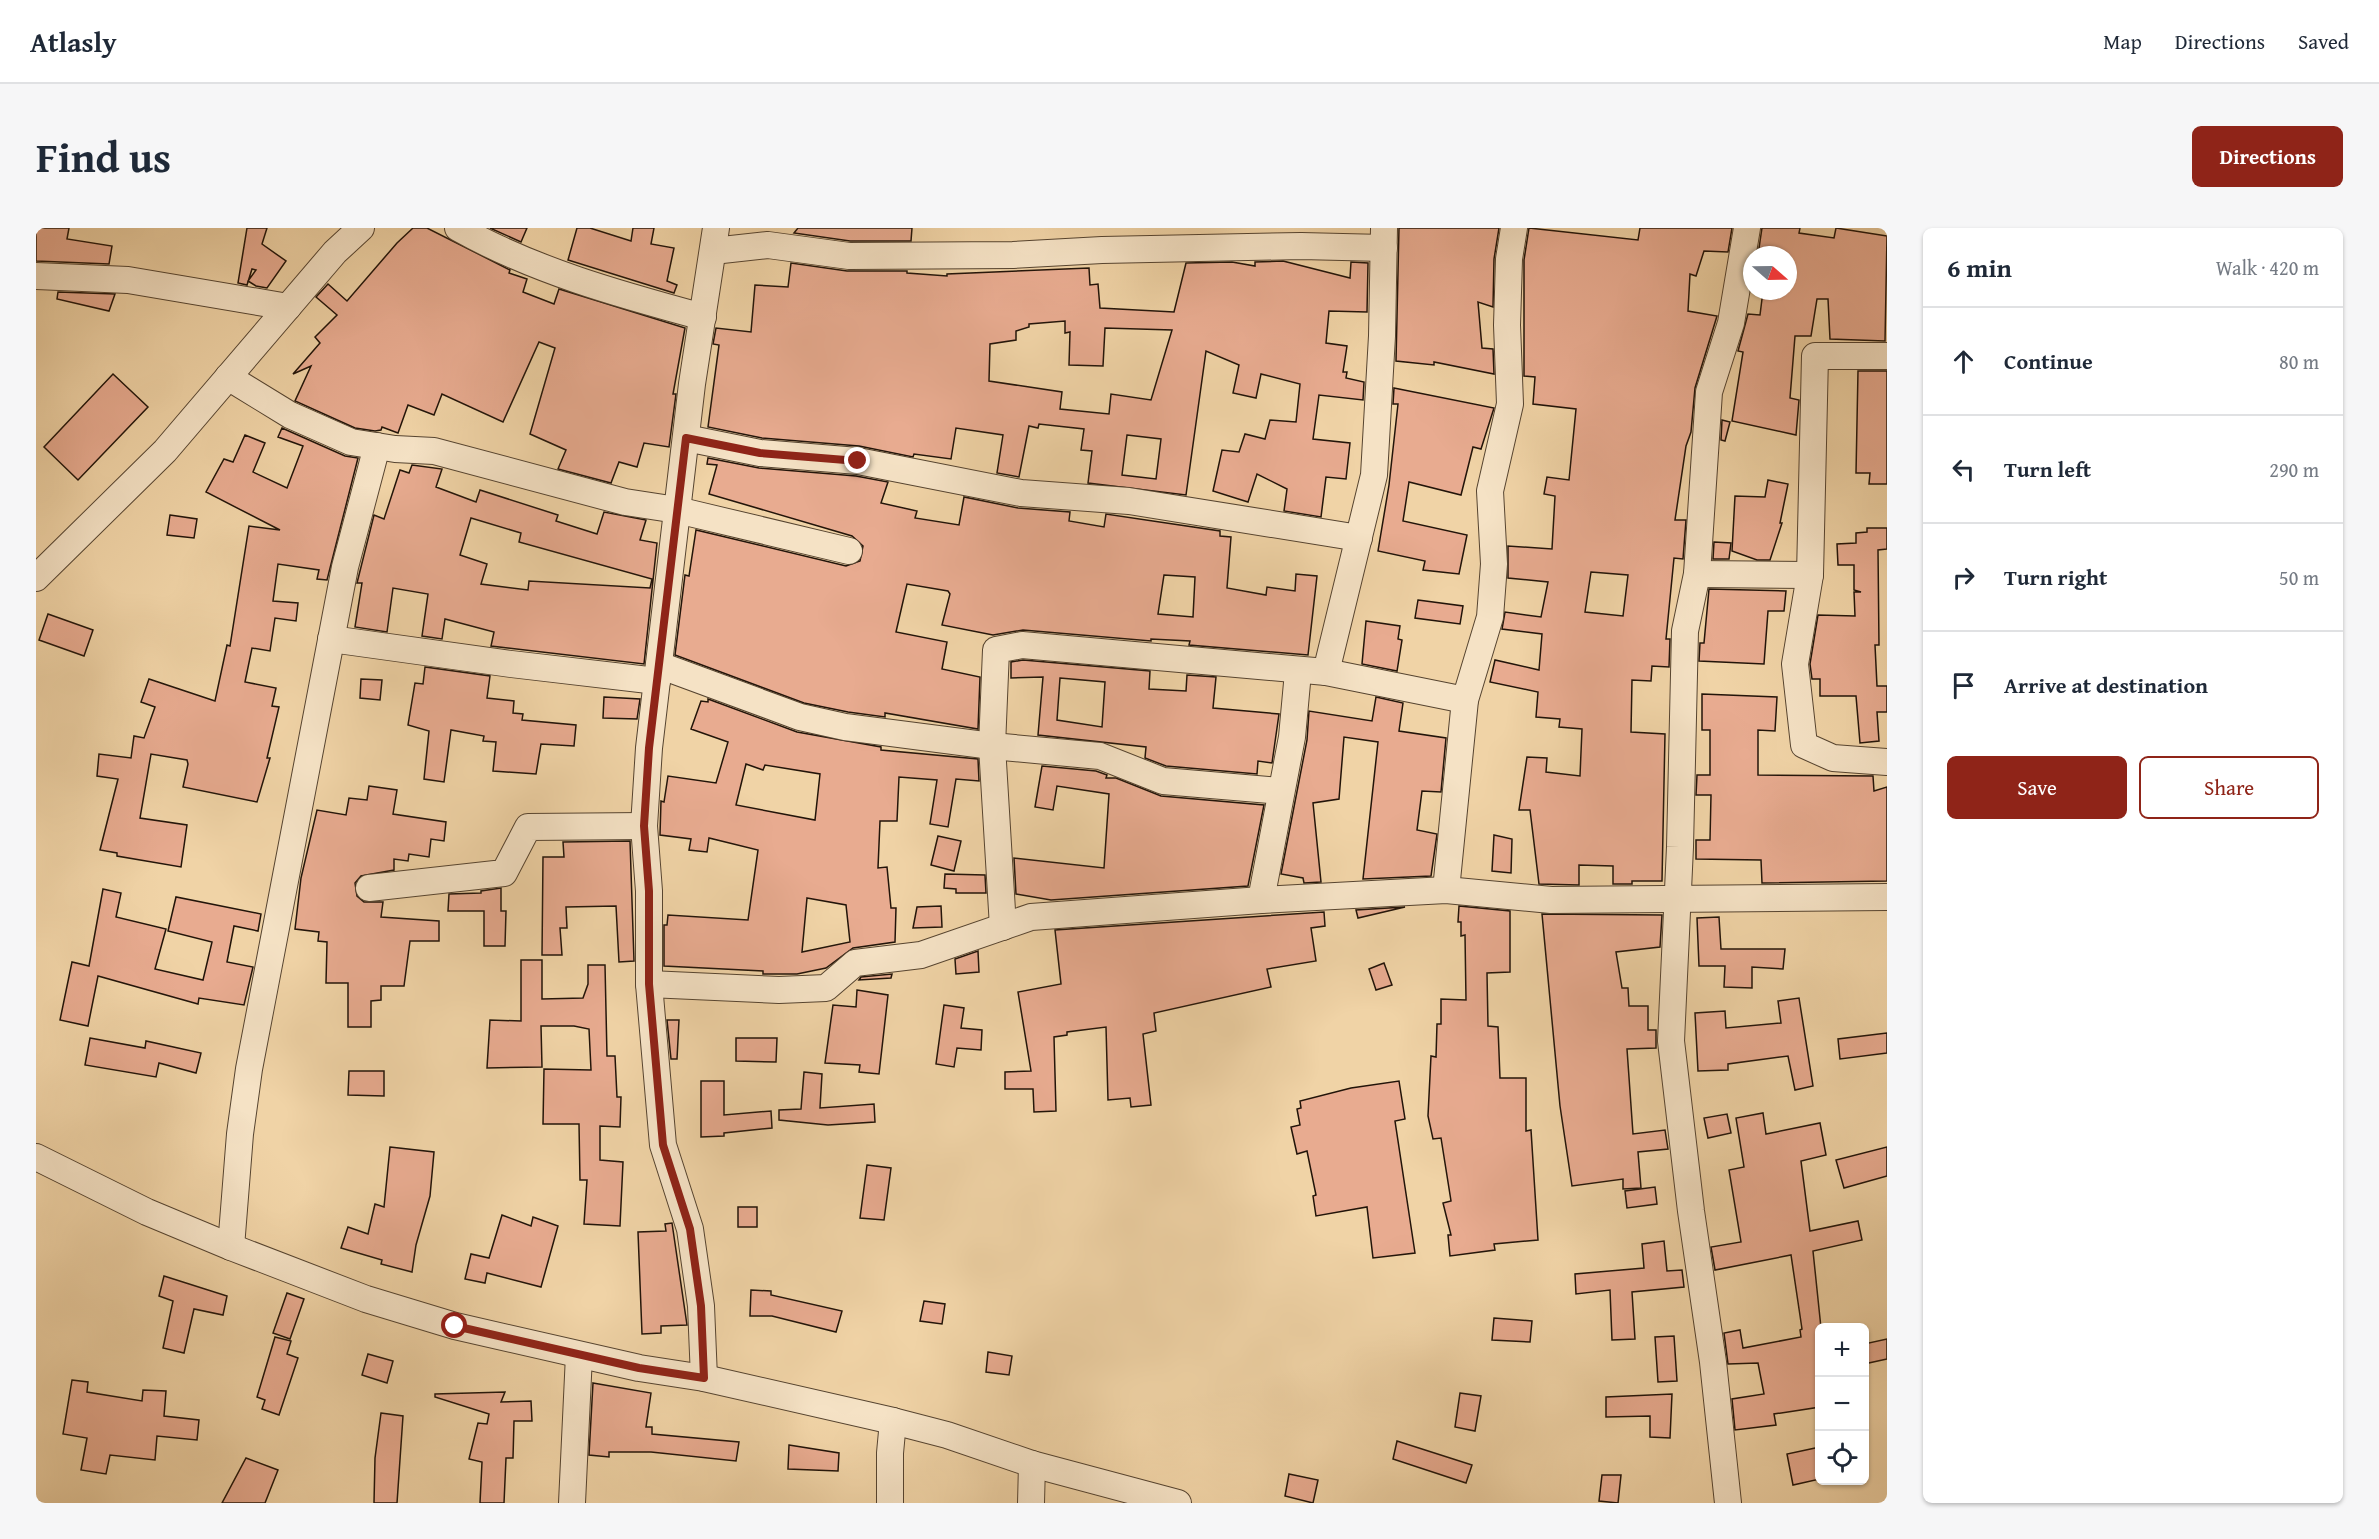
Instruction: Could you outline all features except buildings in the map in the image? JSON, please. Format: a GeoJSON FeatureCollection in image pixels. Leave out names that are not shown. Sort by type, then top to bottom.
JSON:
{"type":"FeatureCollection","features":[{"type":"Feature","properties":{"kind":"street"},"geometry":{"type":"LineString","coordinates":[[36,578],[165,451],[335,252],[361,228]]}},
{"type":"Feature","properties":{"kind":"street"},"geometry":{"type":"LineString","coordinates":[[458,228],[494,248],[599,289],[703,317]]}},
{"type":"Feature","properties":{"kind":"street"},"geometry":{"type":"LineString","coordinates":[[1446,890],[1465,700],[1490,617],[1494,564],[1490,491],[1510,404],[1507,325],[1509,259],[1514,228]]}},
{"type":"Feature","properties":{"kind":"street"},"geometry":{"type":"LineString","coordinates":[[1728,1503],[1671,1041],[1679,898],[1685,631],[1697,574],[1709,392],[1731,323],[1748,228]]}},
{"type":"Feature","properties":{"kind":"street"},"geometry":{"type":"LineString","coordinates":[[704,1378],[701,1306],[690,1229],[663,1145],[649,984],[649,891],[644,826],[658,673],[677,510],[715,239],[849,256],[1013,255],[1165,239],[1301,246],[1384,238],[1382,336],[1374,475],[1326,672]]}},
{"type":"Feature","properties":{"kind":"street"},"geometry":{"type":"LineString","coordinates":[[36,276],[128,280],[288,307]]}},
{"type":"Feature","properties":{"kind":"street"},"geometry":{"type":"LineString","coordinates":[[1887,356],[1815,356],[1810,575],[1795,664],[1804,745],[1833,758],[1887,762]]}},
{"type":"Feature","properties":{"kind":"street"},"geometry":{"type":"LineString","coordinates":[[228,377],[290,415],[351,442],[434,450],[625,502],[677,510],[849,551]]}},
{"type":"Feature","properties":{"kind":"street"},"geometry":{"type":"LineString","coordinates":[[686,438],[760,453],[858,461],[909,473],[1021,493],[1129,501],[1359,538]]}},
{"type":"Feature","properties":{"kind":"street"},"geometry":{"type":"LineString","coordinates":[[231,1247],[240,1134],[249,1069],[345,567],[377,446]]}},
{"type":"Feature","properties":{"kind":"street"},"geometry":{"type":"LineString","coordinates":[[1697,574],[1810,575]]}},
{"type":"Feature","properties":{"kind":"street"},"geometry":{"type":"LineString","coordinates":[[331,639],[511,664],[658,673],[800,717],[845,726],[992,746],[1100,756],[1163,781],[1281,791]]}},
{"type":"Feature","properties":{"kind":"street"},"geometry":{"type":"LineString","coordinates":[[1003,927],[992,746],[996,650],[1022,645],[1189,659],[1298,672],[1326,672],[1465,700]]}},
{"type":"Feature","properties":{"kind":"street"},"geometry":{"type":"LineString","coordinates":[[1261,900],[1292,737],[1298,672]]}},
{"type":"Feature","properties":{"kind":"street"},"geometry":{"type":"LineString","coordinates":[[369,888],[504,873],[528,827],[644,826]]}},
{"type":"Feature","properties":{"kind":"street"},"geometry":{"type":"LineString","coordinates":[[649,984],[779,990],[826,988],[855,963],[921,956],[1031,917],[1261,900],[1446,890],[1551,900],[1887,897]]}},
{"type":"Feature","properties":{"kind":"street"},"geometry":{"type":"LineString","coordinates":[[36,1157],[147,1212],[231,1247],[366,1299],[422,1316],[639,1368],[704,1378],[893,1421],[947,1435],[1032,1464],[1178,1503]]}},
{"type":"Feature","properties":{"kind":"street"},"geometry":{"type":"LineString","coordinates":[[572,1503],[579,1354]]}},
{"type":"Feature","properties":{"kind":"street"},"geometry":{"type":"LineString","coordinates":[[890,1503],[893,1421]]}},
{"type":"Feature","properties":{"kind":"street"},"geometry":{"type":"LineString","coordinates":[[1030,1503],[1032,1464]]}},
{"type":"Feature","properties":{"kind":"route"},"geometry":{"type":"LineString","coordinates":[[455,1326],[639,1368],[704,1378],[701,1306],[690,1229],[663,1145],[649,984],[649,891],[644,826],[649,748],[686,438],[760,453],[858,461]]}}]}
